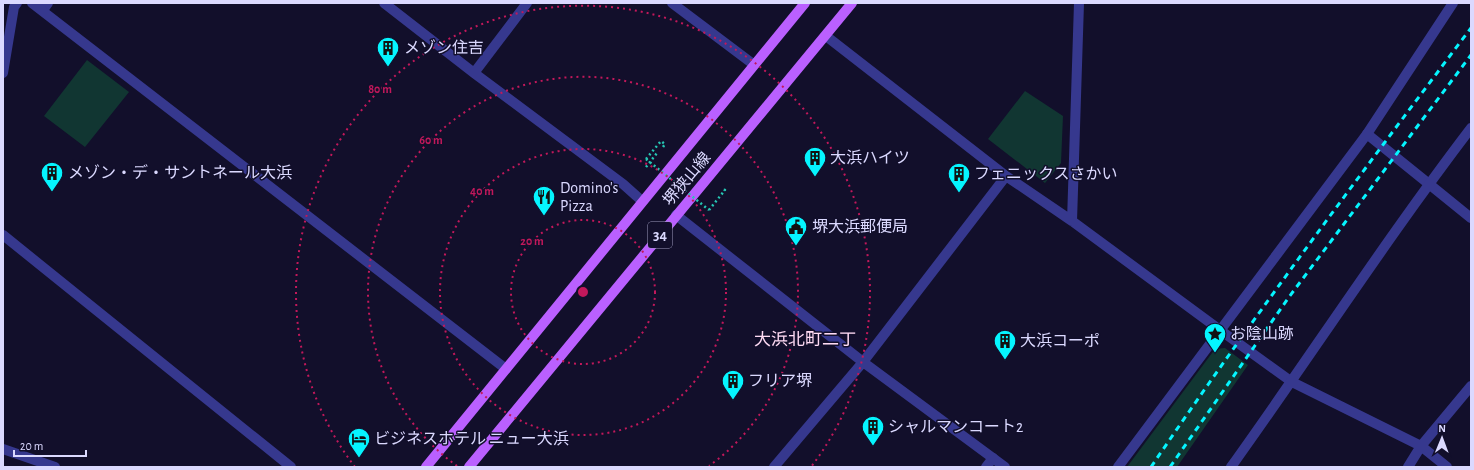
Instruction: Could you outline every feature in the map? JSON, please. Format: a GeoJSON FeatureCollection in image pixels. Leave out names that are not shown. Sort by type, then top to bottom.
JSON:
{"type":"FeatureCollection","features":[{"type":"Feature","properties":{"kind":"main road","name":"堺狭山線"},"geometry":{"type":"LineString","coordinates":[[426,467],[753,64],[805,3]]}},
{"type":"Feature","properties":{"kind":"main road","name":"堺狭山線"},"geometry":{"type":"LineString","coordinates":[[469,467],[852,3]]}},
{"type":"Feature","properties":{"kind":"street"},"geometry":{"type":"LineString","coordinates":[[3,73],[14,7],[17,3]]}},
{"type":"Feature","properties":{"kind":"street"},"geometry":{"type":"LineString","coordinates":[[32,3],[46,7],[506,369]]}},
{"type":"Feature","properties":{"kind":"street"},"geometry":{"type":"LineString","coordinates":[[384,3],[642,200]]}},
{"type":"Feature","properties":{"kind":"street"},"geometry":{"type":"LineString","coordinates":[[474,73],[527,3]]}},
{"type":"Feature","properties":{"kind":"street"},"geometry":{"type":"LineString","coordinates":[[672,3],[753,64]]}},
{"type":"Feature","properties":{"kind":"street"},"geometry":{"type":"LineString","coordinates":[[1072,221],[1079,3]]}},
{"type":"Feature","properties":{"kind":"street"},"geometry":{"type":"LineString","coordinates":[[1118,467],[1367,134],[1453,3]]}},
{"type":"Feature","properties":{"kind":"street"},"geometry":{"type":"LineString","coordinates":[[826,36],[1006,176],[1072,221],[1292,382],[1421,446],[1447,467]]}},
{"type":"Feature","properties":{"kind":"street"},"geometry":{"type":"LineString","coordinates":[[1231,467],[1292,382],[1429,184],[1471,128]]}},
{"type":"Feature","properties":{"kind":"street"},"geometry":{"type":"LineString","coordinates":[[1367,134],[1471,218]]}},
{"type":"Feature","properties":{"kind":"street"},"geometry":{"type":"LineString","coordinates":[[774,467],[863,362],[1006,176]]}},
{"type":"Feature","properties":{"kind":"street"},"geometry":{"type":"LineString","coordinates":[[676,215],[863,362],[1005,467]]}},
{"type":"Feature","properties":{"kind":"street"},"geometry":{"type":"LineString","coordinates":[[3,235],[291,467]]}},
{"type":"Feature","properties":{"kind":"street"},"geometry":{"type":"LineString","coordinates":[[1408,467],[1421,446],[1471,386]]}},
{"type":"Feature","properties":{"kind":"street"},"geometry":{"type":"LineString","coordinates":[[3,449],[55,467]]}},
{"type":"Feature","properties":{"kind":"street"},"geometry":{"type":"LineString","coordinates":[[986,467],[993,458]]}},
{"type":"Feature","properties":{"kind":"path"},"geometry":{"type":"LineString","coordinates":[[646,167],[651,161],[655,156],[665,144],[661,141],[646,159],[651,164],[709,210],[725,190],[722,188],[709,205]]}},
{"type":"Feature","properties":{"kind":"green space"},"geometry":{"type":"Polygon","coordinates":[[[87,60],[129,92],[85,147],[44,116],[87,60]]]}},
{"type":"Feature","properties":{"kind":"green space"},"geometry":{"type":"Polygon","coordinates":[[[1025,91],[1063,116],[1061,163],[1045,183],[988,139],[1025,91]]]}},
{"type":"Feature","properties":{"kind":"green space"},"geometry":{"type":"Polygon","coordinates":[[[1225,348],[1248,365],[1177,467],[1127,467],[1215,349],[1225,348]]]}},
{"type":"Feature","properties":{"kind":"railway"},"geometry":{"type":"LineString","coordinates":[[1151,467],[1268,300],[1471,28]]}},
{"type":"Feature","properties":{"kind":"railway"},"geometry":{"type":"LineString","coordinates":[[1170,467],[1289,297],[1471,55]]}},
{"type":"Feature","properties":{"kind":"place","name":"メゾン住吉"},"geometry":{"type":"Point","coordinates":[388,68]}},
{"type":"Feature","properties":{"kind":"place","name":"大浜ハイツ"},"geometry":{"type":"Point","coordinates":[815,178]}},
{"type":"Feature","properties":{"kind":"place","name":"メゾン・デ・サントネール大浜"},"geometry":{"type":"Point","coordinates":[52,192]}},
{"type":"Feature","properties":{"kind":"place","name":"フェニックスさかい"},"geometry":{"type":"Point","coordinates":[959,194]}},
{"type":"Feature","properties":{"kind":"place","name":"Domino's Pizza"},"geometry":{"type":"Point","coordinates":[544,216]}},
{"type":"Feature","properties":{"kind":"place","name":"堺大浜郵便局"},"geometry":{"type":"Point","coordinates":[796,246]}},
{"type":"Feature","properties":{"kind":"place","name":"お陰山跡"},"geometry":{"type":"Point","coordinates":[1215,354]}},
{"type":"Feature","properties":{"kind":"place","name":"大浜コーポ"},"geometry":{"type":"Point","coordinates":[1005,360]}},
{"type":"Feature","properties":{"kind":"place","name":"フリア堺"},"geometry":{"type":"Point","coordinates":[733,400]}},
{"type":"Feature","properties":{"kind":"place","name":"シャルマンコート2"},"geometry":{"type":"Point","coordinates":[873,446]}},
{"type":"Feature","properties":{"kind":"place","name":"ビジネスホテル ニュー大浜"},"geometry":{"type":"Point","coordinates":[359,458]}},
{"type":"Feature","properties":{"kind":"district","name":"大浜北町二丁"},"geometry":{"type":"Point","coordinates":[805,339]}}]}
